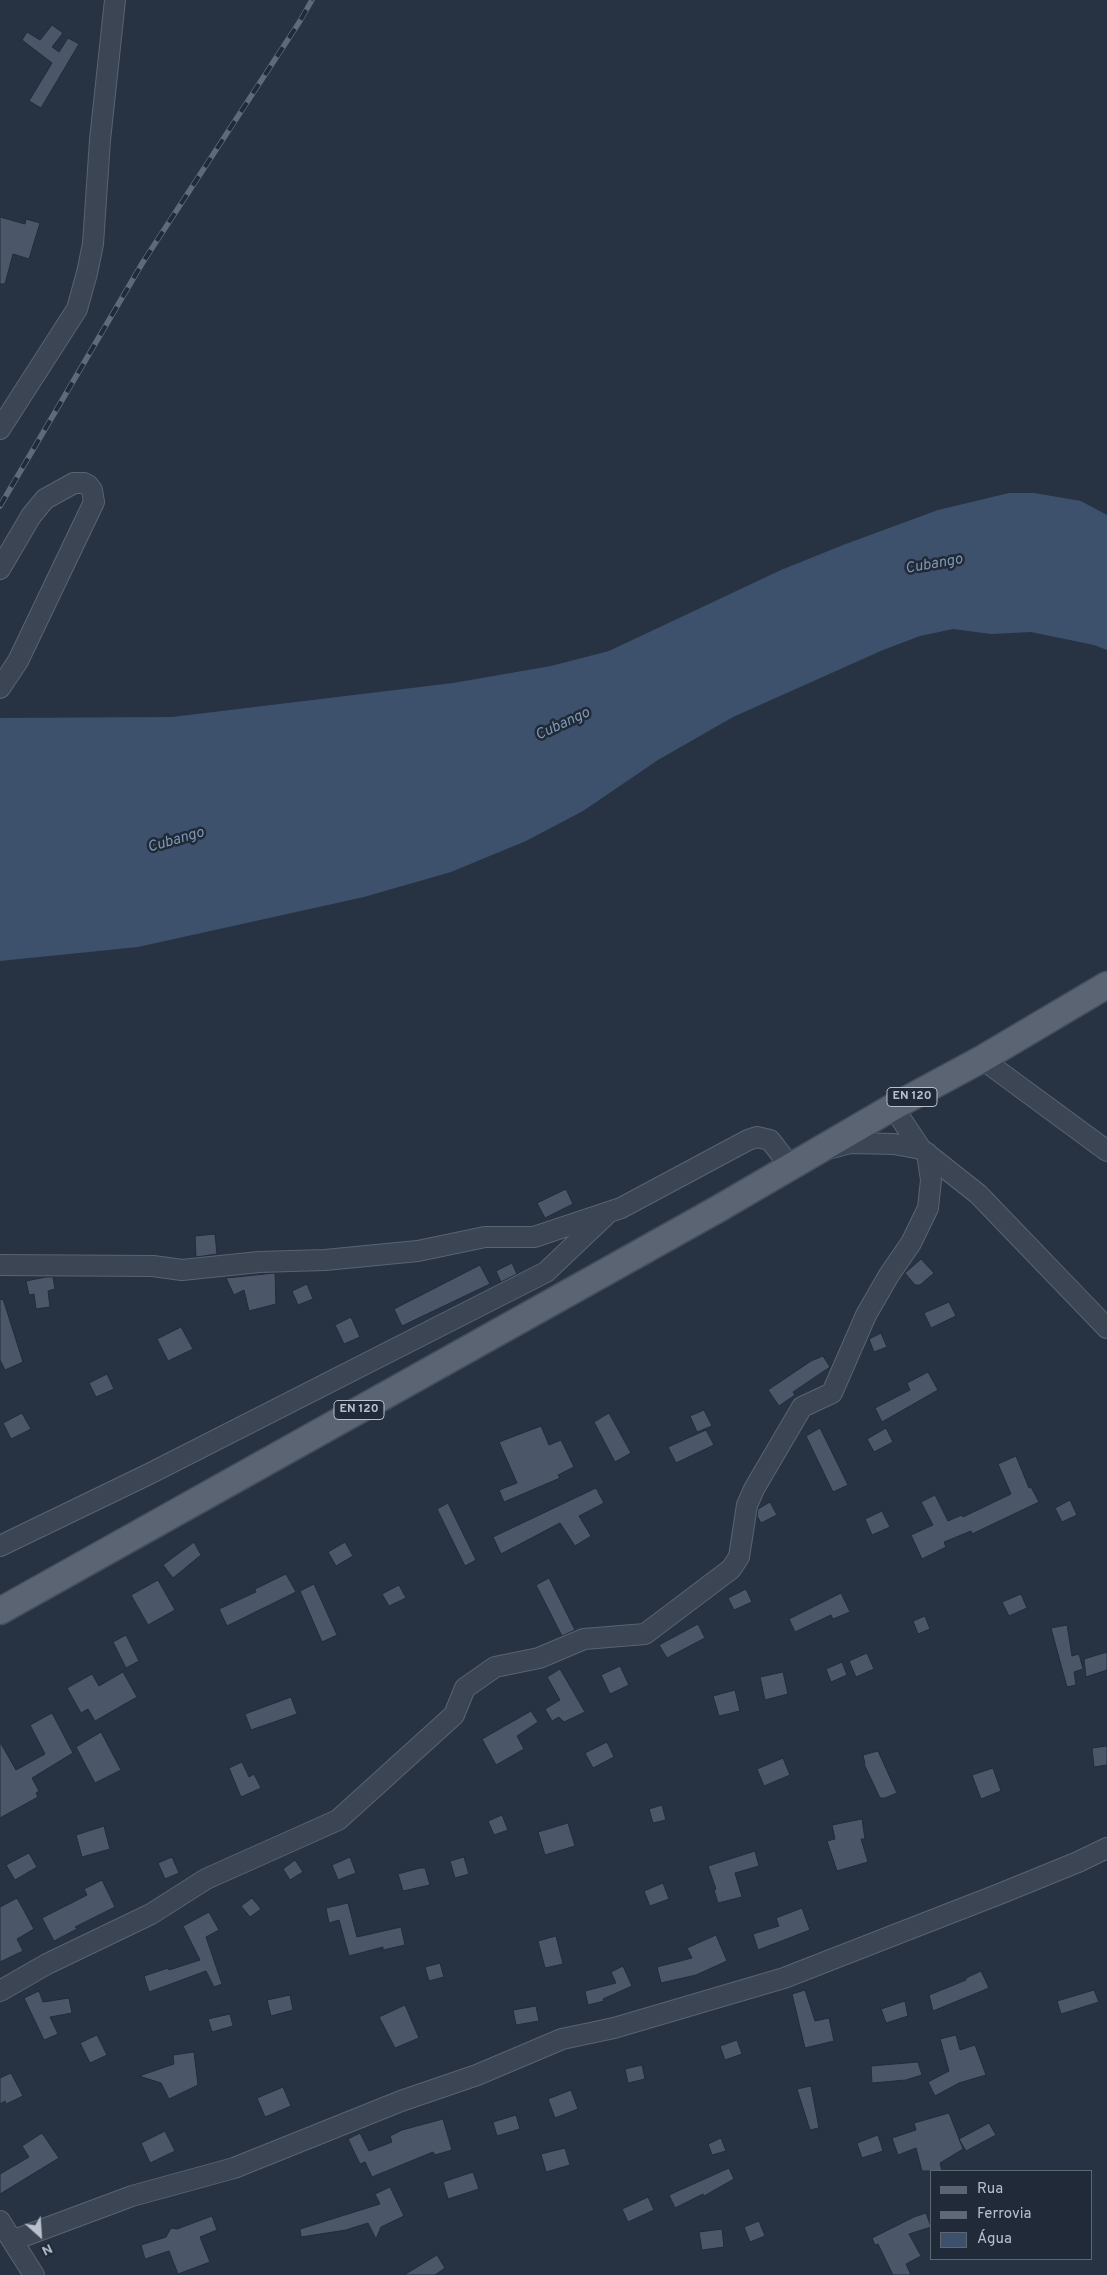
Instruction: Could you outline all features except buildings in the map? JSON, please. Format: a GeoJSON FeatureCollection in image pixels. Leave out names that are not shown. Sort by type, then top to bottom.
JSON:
{"type":"FeatureCollection","features":[{"type":"Feature","properties":{"kind":"main road","name":"EN 120"},"geometry":{"type":"LineString","coordinates":[[0,1612],[893,1107],[982,1059],[1107,985]]}},
{"type":"Feature","properties":{"kind":"street"},"geometry":{"type":"LineString","coordinates":[[0,429],[73,316],[83,287],[93,244],[100,140],[115,0]]}},
{"type":"Feature","properties":{"kind":"street"},"geometry":{"type":"LineString","coordinates":[[0,569],[31,516],[45,500],[74,483],[88,485],[92,490],[94,502],[18,661],[0,688]]}},
{"type":"Feature","properties":{"kind":"street"},"geometry":{"type":"LineString","coordinates":[[982,1059],[1107,1151]]}},
{"type":"Feature","properties":{"kind":"street"},"geometry":{"type":"LineString","coordinates":[[893,1107],[924,1151],[978,1194],[1107,1328]]}},
{"type":"Feature","properties":{"kind":"street"},"geometry":{"type":"LineString","coordinates":[[0,1265],[153,1266],[182,1270],[260,1262],[325,1260],[418,1251],[485,1237],[534,1237],[608,1213],[757,1137],[770,1140],[801,1160],[850,1143],[894,1144],[924,1151]]}},
{"type":"Feature","properties":{"kind":"street"},"geometry":{"type":"LineString","coordinates":[[0,1991],[47,1964],[151,1914],[206,1879],[338,1820],[454,1715],[465,1688],[495,1668],[539,1658],[584,1639],[645,1634],[731,1569],[738,1557],[747,1505],[754,1490],[802,1408],[832,1393],[866,1315],[888,1275],[911,1243],[928,1208],[931,1190],[924,1151]]}},
{"type":"Feature","properties":{"kind":"street"},"geometry":{"type":"LineString","coordinates":[[0,1546],[158,1469],[546,1272],[608,1213]]}},
{"type":"Feature","properties":{"kind":"street"},"geometry":{"type":"LineString","coordinates":[[14,2240],[132,2196],[234,2168],[401,2100],[477,2075],[562,2039],[614,2028],[784,1978],[1002,1893],[1107,1848]]}},
{"type":"Feature","properties":{"kind":"street"},"geometry":{"type":"LineString","coordinates":[[0,2221],[14,2240],[34,2275]]}},
{"type":"Feature","properties":{"kind":"water","name":"Cubango"},"geometry":{"type":"Polygon","coordinates":[[[1009,493],[1034,493],[1081,501],[1107,515],[1107,650],[1094,645],[1031,632],[991,634],[953,629],[920,636],[883,650],[733,717],[658,760],[583,811],[526,841],[451,872],[364,897],[138,947],[0,961],[0,718],[172,717],[453,683],[551,666],[609,651],[781,570],[843,545],[938,510],[1009,493]]]}},
{"type":"Feature","properties":{"kind":"railway"},"geometry":{"type":"LineString","coordinates":[[0,506],[143,262],[312,0]]}}]}
